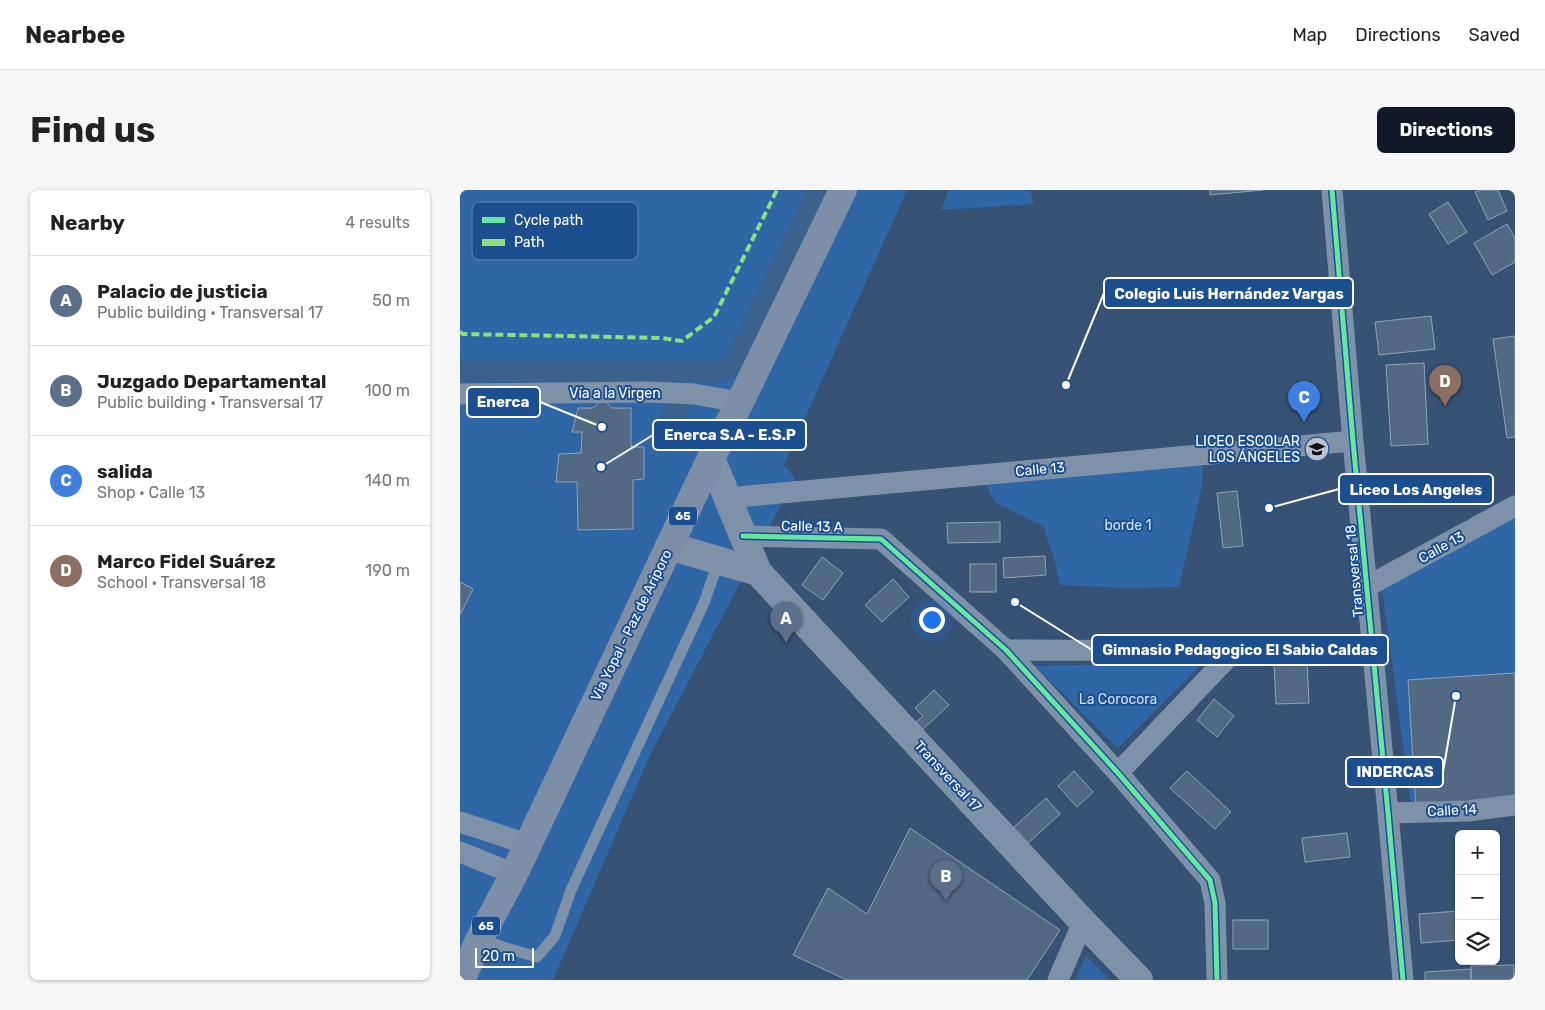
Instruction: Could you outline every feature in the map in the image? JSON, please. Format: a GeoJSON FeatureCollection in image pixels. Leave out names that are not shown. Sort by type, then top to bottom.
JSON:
{"type":"FeatureCollection","features":[{"type":"Feature","properties":{"kind":"main road","name":"Via Yopal - Paz de Ariporo"},"geometry":{"type":"LineString","coordinates":[[460,980],[514,874],[711,458],[843,190]]}},
{"type":"Feature","properties":{"kind":"street","name":"Transversal 18"},"geometry":{"type":"LineString","coordinates":[[1332,190],[1366,587],[1403,980]]}},
{"type":"Feature","properties":{"kind":"street","name":"Vía a la Virgen"},"geometry":{"type":"LineString","coordinates":[[460,394],[650,392],[694,394],[740,402]]}},
{"type":"Feature","properties":{"kind":"street","name":"Calle 13"},"geometry":{"type":"LineString","coordinates":[[728,498],[1353,441]]}},
{"type":"Feature","properties":{"kind":"street"},"geometry":{"type":"LineString","coordinates":[[711,458],[758,572]]}},
{"type":"Feature","properties":{"kind":"street","name":"Calle 13"},"geometry":{"type":"LineString","coordinates":[[1366,587],[1515,506]]}},
{"type":"Feature","properties":{"kind":"street","name":"Calle 13 A"},"geometry":{"type":"LineString","coordinates":[[743,536],[881,539],[1006,650]]}},
{"type":"Feature","properties":{"kind":"street"},"geometry":{"type":"LineString","coordinates":[[669,546],[758,572]]}},
{"type":"Feature","properties":{"kind":"street","name":"Transversal 17"},"geometry":{"type":"LineString","coordinates":[[758,572],[1139,980]]}},
{"type":"Feature","properties":{"kind":"street"},"geometry":{"type":"LineString","coordinates":[[1006,650],[1234,652],[1372,646]]}},
{"type":"Feature","properties":{"kind":"street"},"geometry":{"type":"LineString","coordinates":[[1006,650],[1118,773],[1210,880],[1215,903],[1217,980]]}},
{"type":"Feature","properties":{"kind":"street"},"geometry":{"type":"LineString","coordinates":[[1118,773],[1234,652]]}},
{"type":"Feature","properties":{"kind":"street","name":"Calle 14"},"geometry":{"type":"LineString","coordinates":[[1388,813],[1468,811],[1515,805]]}},
{"type":"Feature","properties":{"kind":"street"},"geometry":{"type":"LineString","coordinates":[[514,874],[462,857],[469,824],[527,844]]}},
{"type":"Feature","properties":{"kind":"street"},"geometry":{"type":"LineString","coordinates":[[1058,980],[1083,922]]}},
{"type":"Feature","properties":{"kind":"lane"},"geometry":{"type":"LineString","coordinates":[[480,938],[503,948],[537,957],[555,936],[571,890],[704,603],[719,560]]}},
{"type":"Feature","properties":{"kind":"green space"},"geometry":{"type":"Polygon","coordinates":[[[460,190],[907,190],[784,465],[795,478],[651,753],[553,980],[460,980],[460,190]]]}},
{"type":"Feature","properties":{"kind":"green space"},"geometry":{"type":"Polygon","coordinates":[[[949,190],[1030,190],[1034,204],[941,210],[949,190]]]}},
{"type":"Feature","properties":{"kind":"green space","name":"borde 1"},"geometry":{"type":"Polygon","coordinates":[[[1203,454],[1202,486],[1179,587],[1125,588],[1060,585],[1055,562],[1043,526],[995,502],[981,477],[1203,454]]]}},
{"type":"Feature","properties":{"kind":"green space"},"geometry":{"type":"Polygon","coordinates":[[[1515,515],[1515,803],[1412,812],[1382,588],[1515,515]]]}},
{"type":"Feature","properties":{"kind":"green space","name":"La Corocora"},"geometry":{"type":"Polygon","coordinates":[[[1204,662],[1118,748],[1035,666],[1204,662]]]}},
{"type":"Feature","properties":{"kind":"green space"},"geometry":{"type":"Polygon","coordinates":[[[1086,956],[1110,980],[1075,980],[1086,956]]]}},
{"type":"Feature","properties":{"kind":"shaded area"},"geometry":{"type":"Polygon","coordinates":[[[668,402],[690,402],[686,427],[659,416],[668,402]]]}},
{"type":"Feature","properties":{"kind":"building"},"geometry":{"type":"Polygon","coordinates":[[[1210,190],[1263,190],[1210,195],[1210,190]]]}},
{"type":"Feature","properties":{"kind":"building"},"geometry":{"type":"Polygon","coordinates":[[[1480,190],[1498,190],[1507,211],[1488,220],[1475,192],[1480,190]]]}},
{"type":"Feature","properties":{"kind":"building"},"geometry":{"type":"Polygon","coordinates":[[[1448,202],[1467,232],[1448,244],[1429,214],[1448,202]]]}},
{"type":"Feature","properties":{"kind":"building"},"geometry":{"type":"Polygon","coordinates":[[[1507,224],[1515,238],[1515,262],[1492,275],[1474,243],[1507,224]]]}},
{"type":"Feature","properties":{"kind":"building"},"geometry":{"type":"Polygon","coordinates":[[[1431,316],[1435,349],[1379,355],[1375,322],[1431,316]]]}},
{"type":"Feature","properties":{"kind":"building"},"geometry":{"type":"Polygon","coordinates":[[[1515,336],[1515,437],[1507,438],[1493,339],[1515,336]]]}},
{"type":"Feature","properties":{"kind":"building"},"geometry":{"type":"Polygon","coordinates":[[[1424,363],[1428,444],[1391,446],[1386,365],[1424,363]]]}},
{"type":"Feature","properties":{"kind":"building"},"geometry":{"type":"Polygon","coordinates":[[[603,399],[612,408],[631,408],[631,447],[644,447],[644,479],[633,480],[633,529],[578,530],[577,482],[556,482],[559,454],[581,453],[582,432],[572,432],[578,408],[593,408],[603,399]]]}},
{"type":"Feature","properties":{"kind":"building"},"geometry":{"type":"Polygon","coordinates":[[[1237,491],[1243,546],[1223,548],[1217,493],[1237,491]]]}},
{"type":"Feature","properties":{"kind":"building"},"geometry":{"type":"Polygon","coordinates":[[[1000,522],[1000,542],[948,543],[947,523],[1000,522]]]}},
{"type":"Feature","properties":{"kind":"building"},"geometry":{"type":"Polygon","coordinates":[[[1045,556],[1046,575],[1004,578],[1003,558],[1045,556]]]}},
{"type":"Feature","properties":{"kind":"building"},"geometry":{"type":"Polygon","coordinates":[[[822,557],[843,573],[823,600],[802,585],[822,557]]]}},
{"type":"Feature","properties":{"kind":"building"},"geometry":{"type":"Polygon","coordinates":[[[970,564],[996,564],[996,592],[970,592],[970,564]]]}},
{"type":"Feature","properties":{"kind":"building"},"geometry":{"type":"Polygon","coordinates":[[[893,579],[909,597],[882,622],[865,605],[893,579]]]}},
{"type":"Feature","properties":{"kind":"building"},"geometry":{"type":"Polygon","coordinates":[[[460,582],[473,589],[460,615],[460,582]]]}},
{"type":"Feature","properties":{"kind":"building"},"geometry":{"type":"Polygon","coordinates":[[[1307,661],[1309,703],[1276,704],[1274,662],[1307,661]]]}},
{"type":"Feature","properties":{"kind":"building"},"geometry":{"type":"Polygon","coordinates":[[[1515,673],[1515,803],[1416,809],[1408,680],[1515,673]]]}},
{"type":"Feature","properties":{"kind":"building"},"geometry":{"type":"Polygon","coordinates":[[[934,690],[949,705],[923,729],[916,722],[923,716],[915,708],[934,690]]]}},
{"type":"Feature","properties":{"kind":"building"},"geometry":{"type":"Polygon","coordinates":[[[1214,699],[1234,716],[1217,737],[1197,720],[1214,699]]]}},
{"type":"Feature","properties":{"kind":"building"},"geometry":{"type":"Polygon","coordinates":[[[1074,771],[1093,792],[1077,807],[1058,786],[1074,771]]]}},
{"type":"Feature","properties":{"kind":"building"},"geometry":{"type":"Polygon","coordinates":[[[1187,771],[1231,812],[1215,829],[1170,788],[1187,771]]]}},
{"type":"Feature","properties":{"kind":"building"},"geometry":{"type":"Polygon","coordinates":[[[1046,798],[1060,814],[1027,844],[1013,828],[1046,798]]]}},
{"type":"Feature","properties":{"kind":"building"},"geometry":{"type":"Polygon","coordinates":[[[910,828],[1060,930],[1027,980],[847,980],[793,955],[828,888],[867,914],[910,828]]]}},
{"type":"Feature","properties":{"kind":"building"},"geometry":{"type":"Polygon","coordinates":[[[1347,833],[1350,857],[1305,862],[1302,838],[1347,833]]]}},
{"type":"Feature","properties":{"kind":"building"},"geometry":{"type":"Polygon","coordinates":[[[1455,911],[1455,940],[1421,943],[1419,914],[1455,911]]]}},
{"type":"Feature","properties":{"kind":"building"},"geometry":{"type":"Polygon","coordinates":[[[1233,920],[1268,920],[1268,949],[1233,949],[1233,920]]]}},
{"type":"Feature","properties":{"kind":"building"},"geometry":{"type":"Polygon","coordinates":[[[1514,965],[1514,980],[1471,980],[1471,966],[1514,965]]]}},
{"type":"Feature","properties":{"kind":"building"},"geometry":{"type":"Polygon","coordinates":[[[1471,969],[1471,980],[1425,980],[1425,972],[1471,969]]]}},
{"type":"Feature","properties":{"kind":"waterway"},"geometry":{"type":"LineString","coordinates":[[460,372],[710,372],[726,370],[735,362],[818,190]]}},
{"type":"Feature","properties":{"kind":"marked path"},"geometry":{"type":"LineString","coordinates":[[460,332],[463,334],[662,338],[682,341],[714,317],[777,190]]}},
{"type":"Feature","properties":{"kind":"cycle path"},"geometry":{"type":"LineString","coordinates":[[1332,190],[1353,441],[1403,980]]}},
{"type":"Feature","properties":{"kind":"cycle path"},"geometry":{"type":"LineString","coordinates":[[743,536],[881,539],[1006,650],[1118,773],[1210,880],[1215,903],[1217,980]]}},
{"type":"Feature","properties":{"kind":"place","name":"Colegio Luis Hernández Vargas"},"geometry":{"type":"Point","coordinates":[1066,385]}},
{"type":"Feature","properties":{"kind":"place","name":"Marco Fidel Suárez"},"geometry":{"type":"Point","coordinates":[1445,406]}},
{"type":"Feature","properties":{"kind":"place","name":"salida"},"geometry":{"type":"Point","coordinates":[1304,422]}},
{"type":"Feature","properties":{"kind":"place","name":"Enerca"},"geometry":{"type":"Point","coordinates":[602,427]}},
{"type":"Feature","properties":{"kind":"place","name":"LICEO ESCOLAR LOS ÁNGELES"},"geometry":{"type":"Point","coordinates":[1317,449]}},
{"type":"Feature","properties":{"kind":"place","name":"Enerca S.A - E.S.P"},"geometry":{"type":"Point","coordinates":[601,467]}},
{"type":"Feature","properties":{"kind":"place","name":"Liceo Los Angeles"},"geometry":{"type":"Point","coordinates":[1269,508]}},
{"type":"Feature","properties":{"kind":"place","name":"Gimnasio Pedagogico El Sabio Caldas"},"geometry":{"type":"Point","coordinates":[1015,602]}},
{"type":"Feature","properties":{"kind":"place","name":"Palacio de justicia"},"geometry":{"type":"Point","coordinates":[786,643]}},
{"type":"Feature","properties":{"kind":"place","name":"INDERCAS"},"geometry":{"type":"Point","coordinates":[1456,696]}},
{"type":"Feature","properties":{"kind":"place","name":"Juzgado Departamental"},"geometry":{"type":"Point","coordinates":[946,901]}}]}
